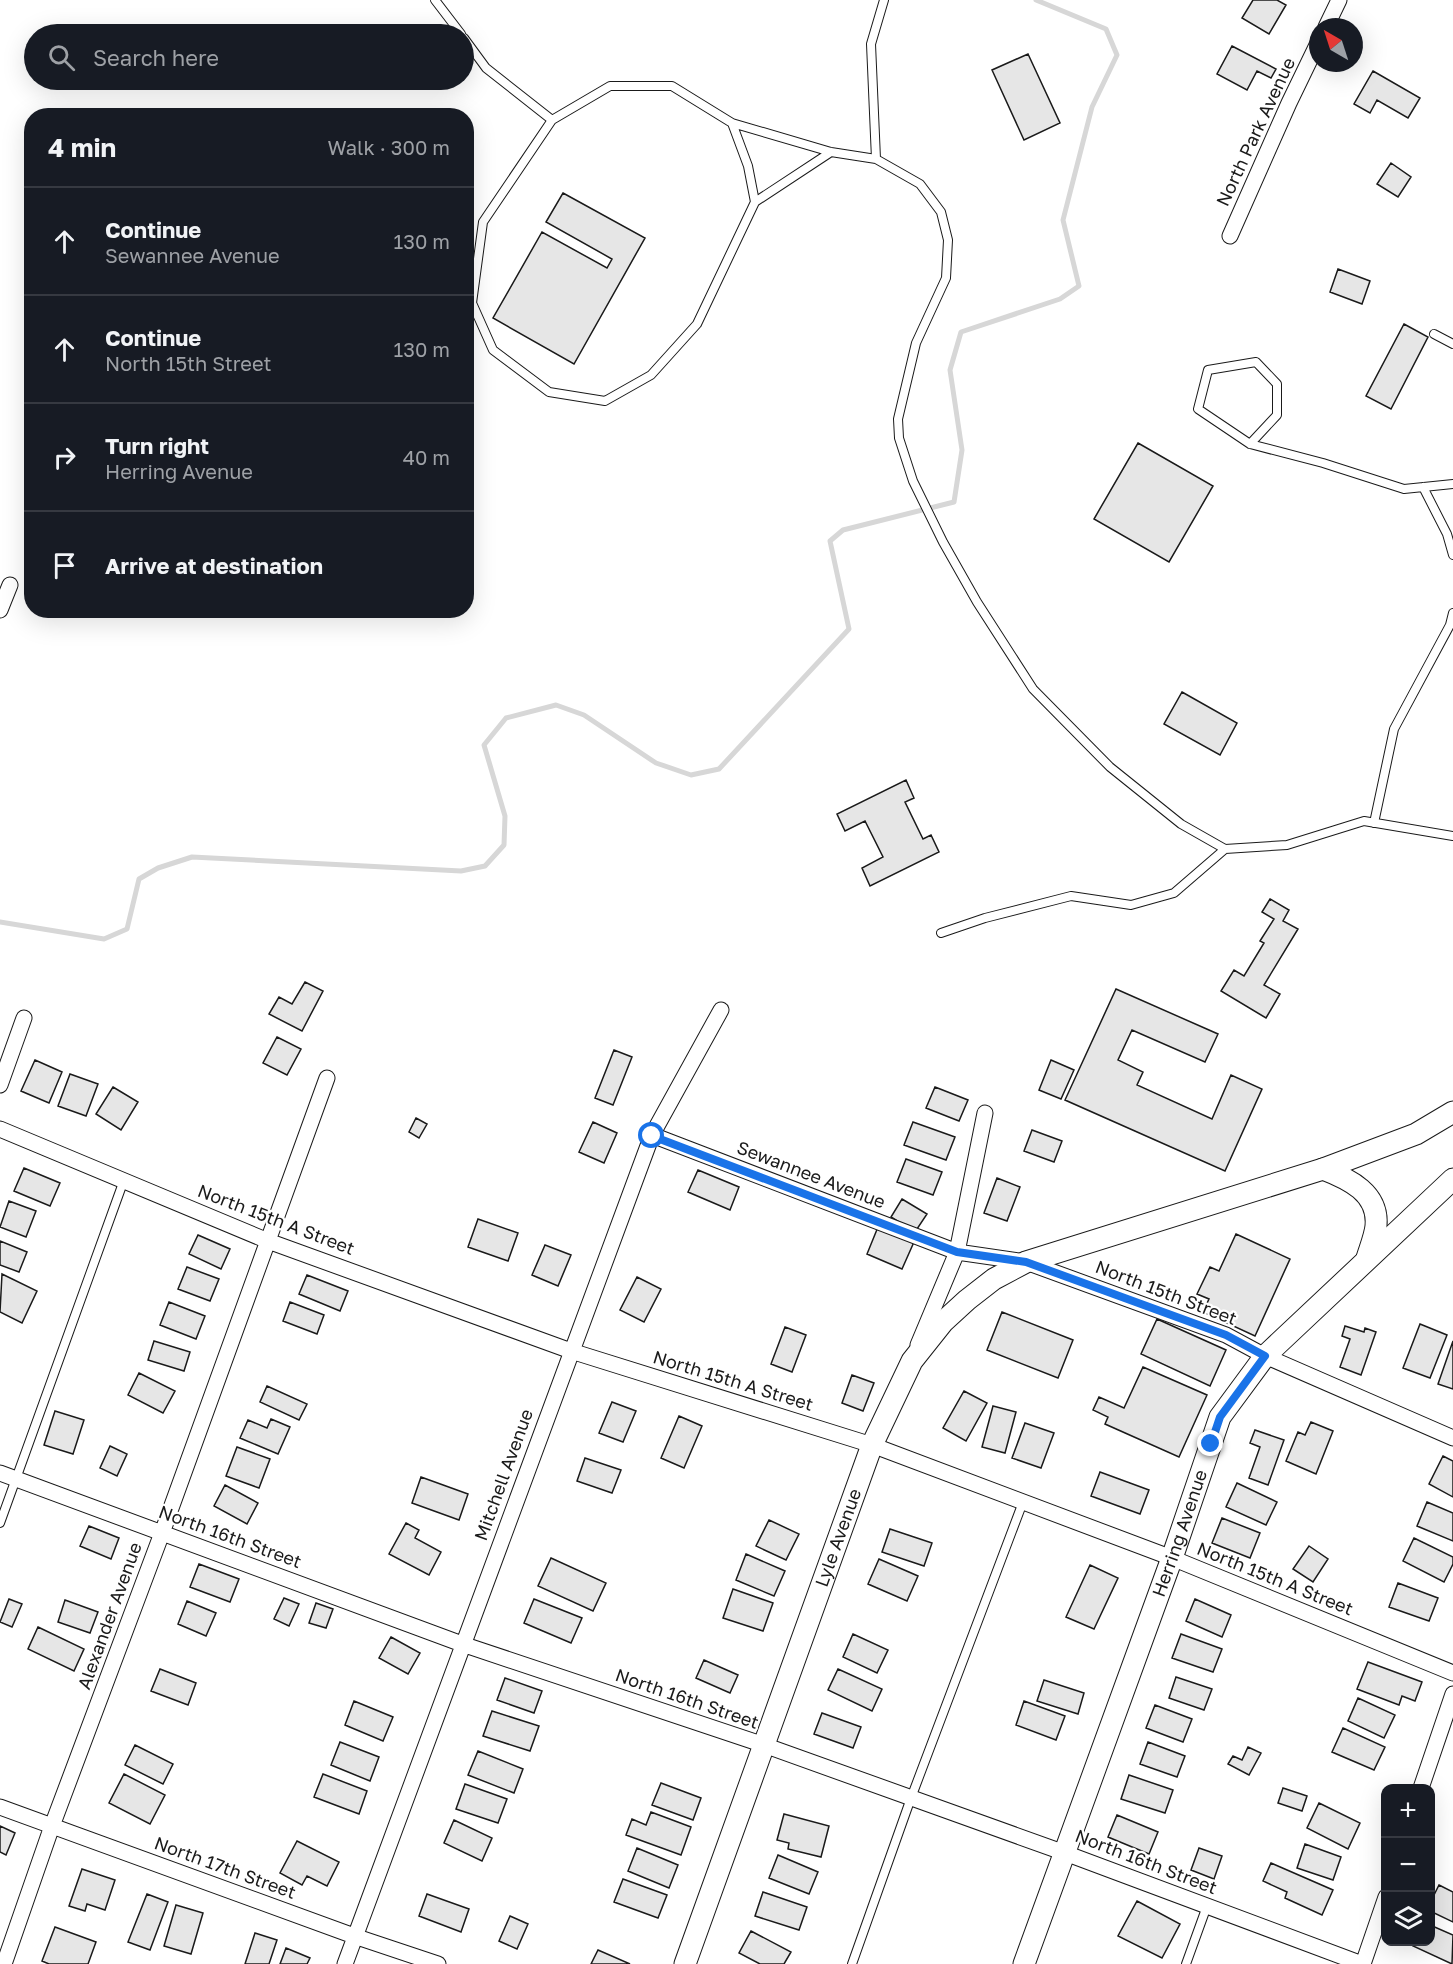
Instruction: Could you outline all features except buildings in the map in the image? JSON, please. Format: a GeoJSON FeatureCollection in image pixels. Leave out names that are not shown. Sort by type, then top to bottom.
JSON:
{"type":"FeatureCollection","features":[{"type":"Feature","properties":{"kind":"main road"},"geometry":{"type":"LineString","coordinates":[[912,1361],[943,1322],[967,1300],[994,1279],[1026,1262],[1323,1169],[1416,1134],[1453,1112]]}},
{"type":"Feature","properties":{"kind":"main road"},"geometry":{"type":"LineString","coordinates":[[1323,1169],[1356,1183],[1371,1200],[1375,1211],[1376,1226],[1367,1258]]}},
{"type":"Feature","properties":{"kind":"main road","name":"Herring Avenue"},"geometry":{"type":"LineString","coordinates":[[1024,1964],[1172,1558],[1220,1417],[1265,1356],[1453,1179]]}},
{"type":"Feature","properties":{"kind":"main road","name":"Lyle Avenue"},"geometry":{"type":"LineString","coordinates":[[685,1964],[872,1445],[912,1361]]}},
{"type":"Feature","properties":{"kind":"street"},"geometry":{"type":"LineString","coordinates":[[1331,18],[1340,0]]}},
{"type":"Feature","properties":{"kind":"street","name":"North Park Avenue"},"geometry":{"type":"LineString","coordinates":[[1230,236],[1309,62]]}},
{"type":"Feature","properties":{"kind":"street"},"geometry":{"type":"LineString","coordinates":[[0,610],[10,585]]}},
{"type":"Feature","properties":{"kind":"street","name":"Mitchell Avenue"},"geometry":{"type":"LineString","coordinates":[[345,1964],[652,1136],[721,1010]]}},
{"type":"Feature","properties":{"kind":"street"},"geometry":{"type":"LineString","coordinates":[[0,1085],[24,1018]]}},
{"type":"Feature","properties":{"kind":"street","name":"Alexander Avenue"},"geometry":{"type":"LineString","coordinates":[[4,1964],[52,1826],[162,1533],[327,1078]]}},
{"type":"Feature","properties":{"kind":"street","name":"Lyle Avenue"},"geometry":{"type":"LineString","coordinates":[[912,1361],[957,1252],[985,1113]]}},
{"type":"Feature","properties":{"kind":"street","name":"North 15th A Street"},"geometry":{"type":"LineString","coordinates":[[0,1129],[268,1241],[571,1351],[872,1445],[1172,1558],[1453,1672]]}},
{"type":"Feature","properties":{"kind":"street","name":"Sewannee Avenue"},"geometry":{"type":"LineString","coordinates":[[652,1136],[957,1252]]}},
{"type":"Feature","properties":{"kind":"street","name":"North 15th Street"},"geometry":{"type":"LineString","coordinates":[[957,1252],[1026,1262],[1226,1335],[1265,1356],[1453,1438]]}},
{"type":"Feature","properties":{"kind":"street","name":"North 16th Street"},"geometry":{"type":"LineString","coordinates":[[0,1473],[462,1644],[911,1798],[1362,1964]]}},
{"type":"Feature","properties":{"kind":"street"},"geometry":{"type":"LineString","coordinates":[[1422,1784],[1453,1694]]}},
{"type":"Feature","properties":{"kind":"street","name":"North 17th Street"},"geometry":{"type":"LineString","coordinates":[[0,1807],[354,1936],[438,1964]]}},
{"type":"Feature","properties":{"kind":"street"},"geometry":{"type":"LineString","coordinates":[[1362,1964],[1381,1911]]}},
{"type":"Feature","properties":{"kind":"lane"},"geometry":{"type":"LineString","coordinates":[[435,0],[453,24]]}},
{"type":"Feature","properties":{"kind":"lane"},"geometry":{"type":"LineString","coordinates":[[876,159],[871,44],[884,0]]}},
{"type":"Feature","properties":{"kind":"lane"},"geometry":{"type":"LineString","coordinates":[[474,52],[486,68],[552,120]]}},
{"type":"Feature","properties":{"kind":"lane"},"geometry":{"type":"LineString","coordinates":[[474,288],[483,222],[552,120],[610,86],[672,86],[732,123],[831,152],[876,159],[920,184],[941,212],[948,240],[946,278],[916,343],[898,419],[899,438],[913,481],[943,542],[976,602],[1033,688],[1110,767],[1181,824],[1225,849],[1287,845],[1364,821],[1453,836]]}},
{"type":"Feature","properties":{"kind":"lane"},"geometry":{"type":"LineString","coordinates":[[732,123],[748,166],[754,202]]}},
{"type":"Feature","properties":{"kind":"lane"},"geometry":{"type":"LineString","coordinates":[[474,307],[493,350],[549,392],[605,401],[651,375],[697,324],[754,202],[831,152]]}},
{"type":"Feature","properties":{"kind":"lane"},"geometry":{"type":"LineString","coordinates":[[1434,334],[1453,344]]}},
{"type":"Feature","properties":{"kind":"lane"},"geometry":{"type":"LineString","coordinates":[[1250,444],[1277,415],[1277,384],[1256,362],[1208,370],[1198,409],[1250,444],[1323,463],[1404,489],[1453,484]]}},
{"type":"Feature","properties":{"kind":"lane"},"geometry":{"type":"LineString","coordinates":[[1423,487],[1446,534],[1453,555]]}},
{"type":"Feature","properties":{"kind":"lane"},"geometry":{"type":"LineString","coordinates":[[1374,823],[1394,729],[1450,625],[1453,613]]}},
{"type":"Feature","properties":{"kind":"lane"},"geometry":{"type":"LineString","coordinates":[[941,933],[984,918],[1071,896],[1131,905],[1174,893],[1225,849]]}},
{"type":"Feature","properties":{"kind":"lane"},"geometry":{"type":"LineString","coordinates":[[0,1523],[124,1180]]}},
{"type":"Feature","properties":{"kind":"lane"},"geometry":{"type":"LineString","coordinates":[[852,1964],[911,1798],[1023,1502]]}},
{"type":"Feature","properties":{"kind":"lane"},"geometry":{"type":"LineString","coordinates":[[1186,1964],[1207,1906]]}},
{"type":"Feature","properties":{"kind":"waterway"},"geometry":{"type":"LineString","coordinates":[[0,922],[104,939],[127,929],[139,879],[158,868],[192,857],[461,871],[485,866],[504,845],[505,816],[484,745],[506,718],[556,705],[584,715],[656,763],[691,775],[719,769],[849,629],[830,541],[843,530],[954,502],[962,450],[950,370],[961,332],[1060,299],[1079,286],[1063,220],[1092,107],[1117,55],[1106,29],[1036,0]]}},
{"type":"Feature","properties":{"kind":"route"},"geometry":{"type":"LineString","coordinates":[[652,1136],[957,1252],[1026,1262],[1226,1335],[1265,1356],[1220,1417],[1211,1444]]}}]}
